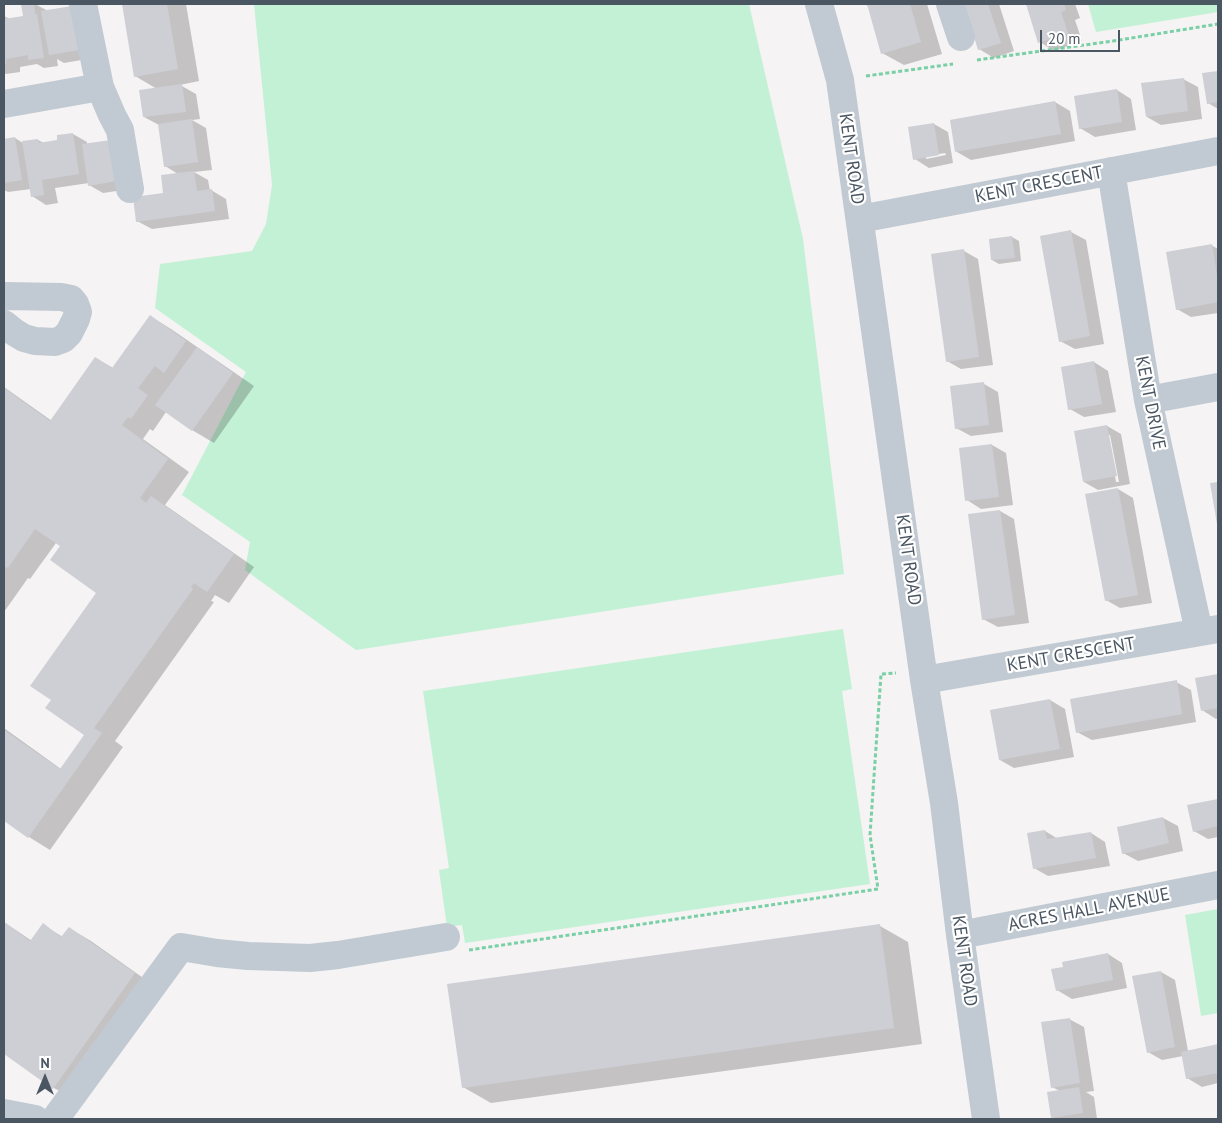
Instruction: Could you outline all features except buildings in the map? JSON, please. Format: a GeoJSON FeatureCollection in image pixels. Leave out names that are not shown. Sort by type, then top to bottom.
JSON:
{"type":"FeatureCollection","features":[{"type":"Feature","properties":{"kind":"street"},"geometry":{"type":"LineString","coordinates":[[83,4],[100,87],[120,130],[130,189]]}},
{"type":"Feature","properties":{"kind":"street","name":"KENT ROAD"},"geometry":{"type":"LineString","coordinates":[[819,4],[840,80],[923,676],[944,803],[984,1119]]}},
{"type":"Feature","properties":{"kind":"street"},"geometry":{"type":"LineString","coordinates":[[950,4],[961,37]]}},
{"type":"Feature","properties":{"kind":"street"},"geometry":{"type":"LineString","coordinates":[[4,104],[100,87]]}},
{"type":"Feature","properties":{"kind":"street","name":"KENT CRESCENT"},"geometry":{"type":"LineString","coordinates":[[860,219],[1218,151]]}},
{"type":"Feature","properties":{"kind":"street","name":"KENT DRIVE"},"geometry":{"type":"LineString","coordinates":[[1111,171],[1148,400],[1209,630]]}},
{"type":"Feature","properties":{"kind":"street"},"geometry":{"type":"LineString","coordinates":[[4,296],[61,297],[71,299],[76,304],[78,312],[69,333],[63,339],[55,342],[35,341],[24,338],[4,324]]}},
{"type":"Feature","properties":{"kind":"street"},"geometry":{"type":"LineString","coordinates":[[1148,400],[1218,387]]}},
{"type":"Feature","properties":{"kind":"street","name":"KENT CRESCENT"},"geometry":{"type":"LineString","coordinates":[[923,676],[1209,630]]}},
{"type":"Feature","properties":{"kind":"street","name":"ACRES HALL AVENUE"},"geometry":{"type":"LineString","coordinates":[[960,935],[1218,885]]}},
{"type":"Feature","properties":{"kind":"street"},"geometry":{"type":"LineString","coordinates":[[55,1119],[181,947],[240,955],[310,958],[446,937]]}},
{"type":"Feature","properties":{"kind":"street"},"geometry":{"type":"LineString","coordinates":[[4,1113],[35,1119]]}},
{"type":"Feature","properties":{"kind":"path"},"geometry":{"type":"LineString","coordinates":[[976,60],[1218,24]]}},
{"type":"Feature","properties":{"kind":"path"},"geometry":{"type":"LineString","coordinates":[[840,80],[957,63]]}},
{"type":"Feature","properties":{"kind":"path"},"geometry":{"type":"LineString","coordinates":[[446,937],[458,952],[878,888],[870,835],[881,674],[923,676]]}},
{"type":"Feature","properties":{"kind":"green space"},"geometry":{"type":"Polygon","coordinates":[[[254,4],[749,4],[803,239],[844,574],[356,650],[245,570],[250,542],[182,495],[246,372],[155,308],[160,264],[252,251],[266,224],[272,185],[254,4]]]}},
{"type":"Feature","properties":{"kind":"green space"},"geometry":{"type":"Polygon","coordinates":[[[1088,4],[1218,4],[1218,12],[1096,32],[1088,4]]]}},
{"type":"Feature","properties":{"kind":"green space"},"geometry":{"type":"Polygon","coordinates":[[[843,629],[852,689],[842,691],[870,884],[465,943],[462,925],[447,927],[439,870],[449,868],[423,691],[843,629]]]}},
{"type":"Feature","properties":{"kind":"green space"},"geometry":{"type":"Polygon","coordinates":[[[1218,909],[1218,1013],[1201,1016],[1185,915],[1218,909]]]}}]}
